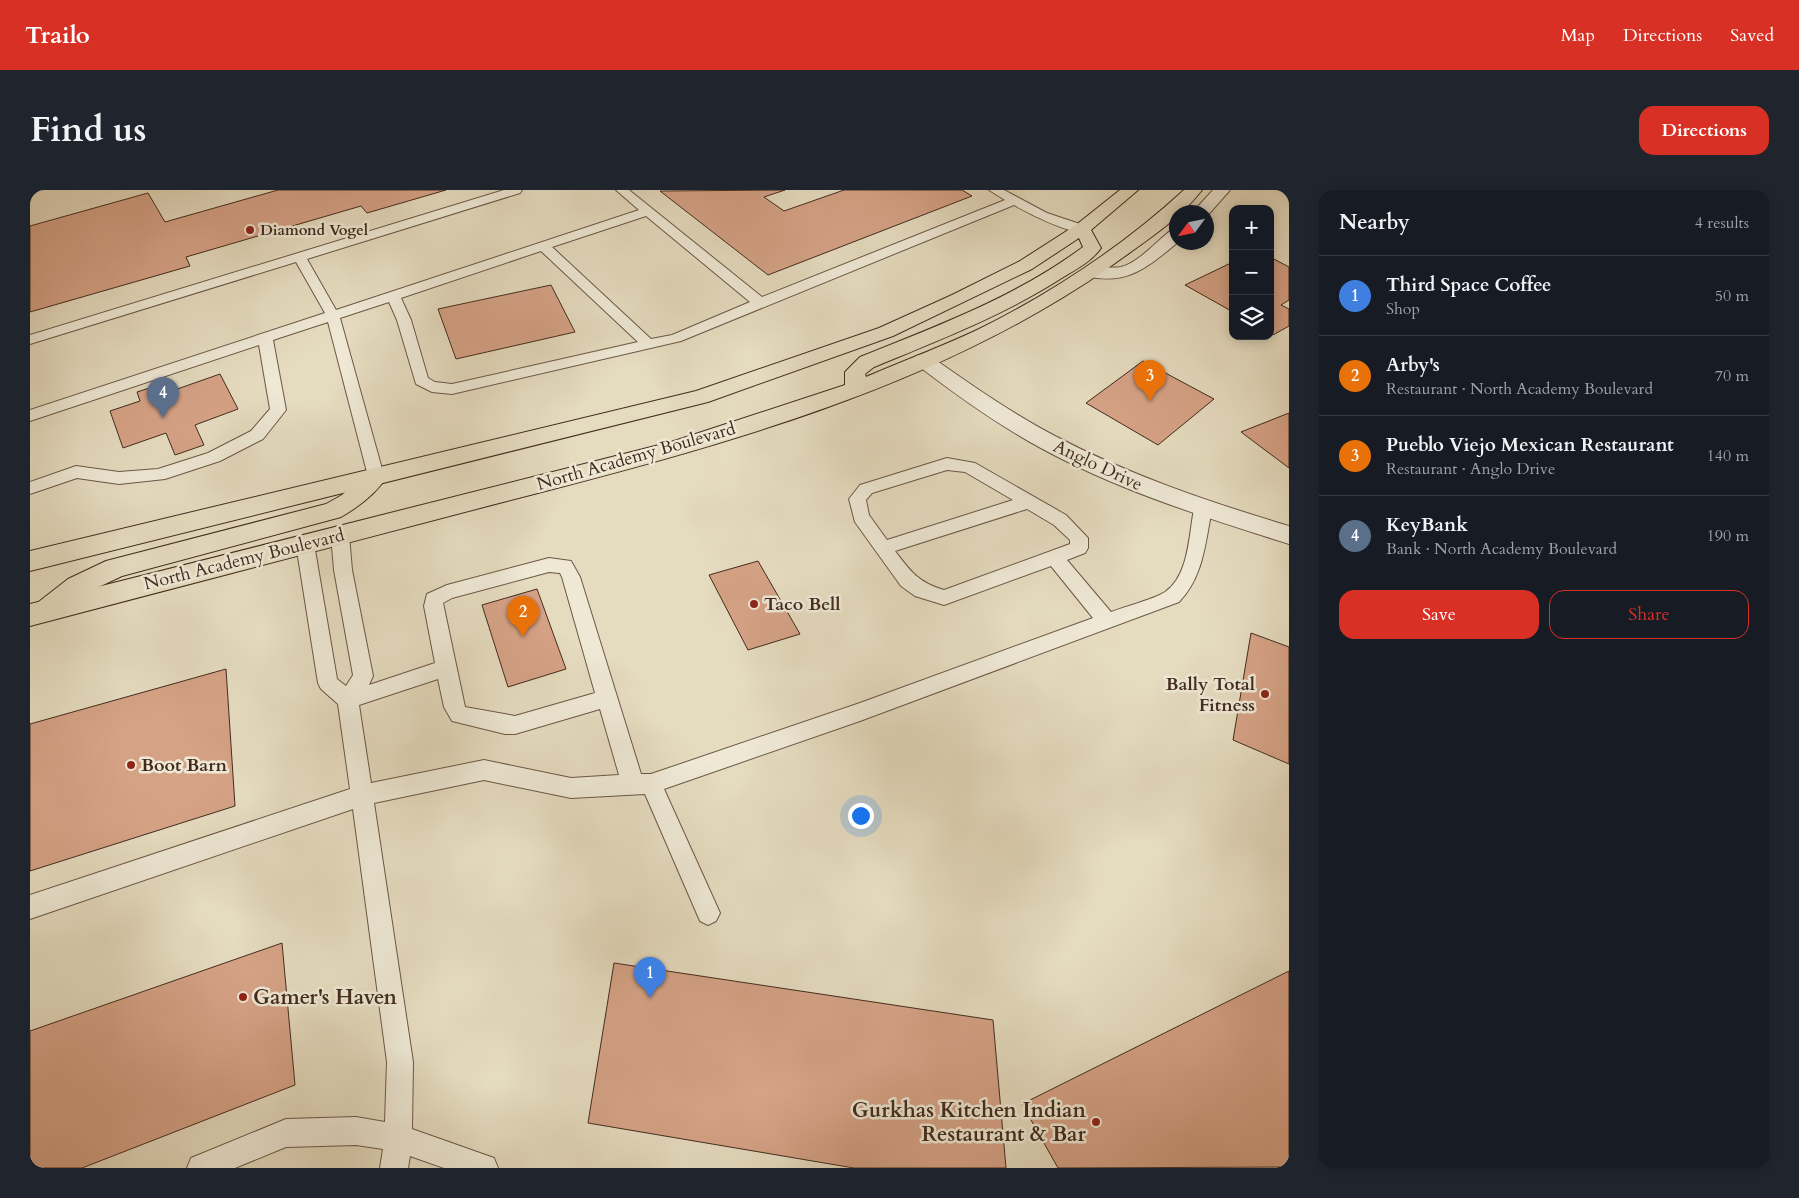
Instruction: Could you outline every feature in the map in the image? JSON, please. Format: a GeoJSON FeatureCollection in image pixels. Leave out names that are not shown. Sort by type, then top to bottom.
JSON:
{"type":"FeatureCollection","features":[{"type":"Feature","properties":{"kind":"main road"},"geometry":{"type":"LineString","coordinates":[[30,561],[702,397],[886,332],[1026,265],[1082,229],[1130,190]]}},
{"type":"Feature","properties":{"kind":"main road","name":"North Academy Boulevard"},"geometry":{"type":"LineString","coordinates":[[38,612],[675,448],[856,389],[984,334],[1092,272],[1153,228],[1194,190]]}},
{"type":"Feature","properties":{"kind":"main road"},"geometry":{"type":"LineString","coordinates":[[856,389],[856,372],[867,362],[990,309],[1042,282],[1078,260],[1092,248],[1082,229]]}},
{"type":"Feature","properties":{"kind":"main road"},"geometry":{"type":"LineString","coordinates":[[38,612],[77,586],[115,568],[333,511],[350,501],[376,476]]}},
{"type":"Feature","properties":{"kind":"street"},"geometry":{"type":"LineString","coordinates":[[1208,205],[1222,190]]}},
{"type":"Feature","properties":{"kind":"street"},"geometry":{"type":"LineString","coordinates":[[1092,272],[1125,272],[1142,263],[1169,241]]}},
{"type":"Feature","properties":{"kind":"street","name":"Anglo Drive"},"geometry":{"type":"LineString","coordinates":[[923,360],[1014,423],[1063,450],[1117,475],[1203,509],[1289,535]]}},
{"type":"Feature","properties":{"kind":"lane"},"geometry":{"type":"LineString","coordinates":[[30,340],[516,190]]}},
{"type":"Feature","properties":{"kind":"lane"},"geometry":{"type":"LineString","coordinates":[[622,190],[760,303]]}},
{"type":"Feature","properties":{"kind":"lane"},"geometry":{"type":"LineString","coordinates":[[994,190],[1043,216],[1082,229]]}},
{"type":"Feature","properties":{"kind":"lane"},"geometry":{"type":"LineString","coordinates":[[393,296],[404,320],[420,382],[442,389],[452,389],[676,338],[1013,201]]}},
{"type":"Feature","properties":{"kind":"lane"},"geometry":{"type":"LineString","coordinates":[[30,416],[648,211]]}},
{"type":"Feature","properties":{"kind":"lane"},"geometry":{"type":"LineString","coordinates":[[543,246],[648,344]]}},
{"type":"Feature","properties":{"kind":"lane"},"geometry":{"type":"LineString","coordinates":[[298,257],[333,316],[376,476]]}},
{"type":"Feature","properties":{"kind":"lane"},"geometry":{"type":"LineString","coordinates":[[30,488],[76,472],[119,478],[159,475],[214,457],[257,435],[278,410],[265,338]]}},
{"type":"Feature","properties":{"kind":"lane"},"geometry":{"type":"LineString","coordinates":[[947,464],[969,467],[1028,502],[1060,520],[1079,538],[1079,548],[944,598],[922,591],[907,581],[861,517],[857,499],[866,489],[947,464]]}},
{"type":"Feature","properties":{"kind":"lane"},"geometry":{"type":"LineString","coordinates":[[884,548],[1028,502]]}},
{"type":"Feature","properties":{"kind":"lane"},"geometry":{"type":"LineString","coordinates":[[30,907],[363,796],[484,770],[571,788],[642,784],[845,717],[1160,603],[1180,591],[1190,570],[1203,509]]}},
{"type":"Feature","properties":{"kind":"lane"},"geometry":{"type":"LineString","coordinates":[[340,535],[343,570],[363,676],[348,700]]}},
{"type":"Feature","properties":{"kind":"lane"},"geometry":{"type":"LineString","coordinates":[[305,544],[328,683],[348,700],[363,796],[400,1062],[398,1138],[394,1168]]}},
{"type":"Feature","properties":{"kind":"lane"},"geometry":{"type":"LineString","coordinates":[[1055,558],[1108,622]]}},
{"type":"Feature","properties":{"kind":"lane"},"geometry":{"type":"LineString","coordinates":[[608,698],[515,725],[498,724],[463,717],[457,713],[446,668],[433,606],[435,597],[548,564],[564,566],[571,577],[608,698],[642,784],[708,913]]}},
{"type":"Feature","properties":{"kind":"lane"},"geometry":{"type":"LineString","coordinates":[[348,700],[446,668]]}},
{"type":"Feature","properties":{"kind":"lane"},"geometry":{"type":"LineString","coordinates":[[201,1168],[286,1133],[356,1131],[398,1138],[484,1168]]}},
{"type":"Feature","properties":{"kind":"building"},"geometry":{"type":"Polygon","coordinates":[[[278,190],[446,190],[367,213],[361,206],[186,257],[190,266],[30,312],[30,226],[148,193],[165,222],[278,190]]]}},
{"type":"Feature","properties":{"kind":"building"},"geometry":{"type":"Polygon","coordinates":[[[785,190],[764,197],[784,211],[844,190],[962,190],[972,196],[768,275],[660,191],[785,190]]]}},
{"type":"Feature","properties":{"kind":"building"},"geometry":{"type":"Polygon","coordinates":[[[1274,259],[1289,267],[1289,300],[1281,305],[1289,309],[1289,326],[1274,334],[1274,259]]]}},
{"type":"Feature","properties":{"kind":"building"},"geometry":{"type":"Polygon","coordinates":[[[1229,264],[1229,310],[1185,285],[1229,264]]]}},
{"type":"Feature","properties":{"kind":"building"},"geometry":{"type":"Polygon","coordinates":[[[551,285],[575,332],[456,359],[438,309],[551,285]]]}},
{"type":"Feature","properties":{"kind":"building"},"geometry":{"type":"Polygon","coordinates":[[[1143,361],[1214,399],[1158,445],[1086,403],[1143,361]]]}},
{"type":"Feature","properties":{"kind":"building"},"geometry":{"type":"Polygon","coordinates":[[[220,374],[238,409],[195,425],[204,445],[175,455],[166,433],[123,448],[110,411],[140,401],[137,392],[159,385],[163,394],[220,374]]]}},
{"type":"Feature","properties":{"kind":"building"},"geometry":{"type":"Polygon","coordinates":[[[1289,413],[1289,468],[1241,432],[1289,413]]]}},
{"type":"Feature","properties":{"kind":"building","name":"Taco Bell"},"geometry":{"type":"Polygon","coordinates":[[[758,561],[800,634],[748,650],[709,575],[758,561]]]}},
{"type":"Feature","properties":{"kind":"building"},"geometry":{"type":"Polygon","coordinates":[[[537,589],[566,669],[508,687],[482,605],[537,589]]]}},
{"type":"Feature","properties":{"kind":"building","name":"Bally Total Fitness"},"geometry":{"type":"Polygon","coordinates":[[[1251,633],[1289,647],[1289,764],[1233,740],[1251,633]]]}},
{"type":"Feature","properties":{"kind":"building","name":"Boot Barn"},"geometry":{"type":"Polygon","coordinates":[[[226,669],[235,806],[30,871],[30,724],[226,669]]]}},
{"type":"Feature","properties":{"kind":"building"},"geometry":{"type":"Polygon","coordinates":[[[282,943],[295,1085],[82,1168],[30,1168],[30,1031],[282,943]]]}},
{"type":"Feature","properties":{"kind":"building"},"geometry":{"type":"Polygon","coordinates":[[[614,963],[993,1020],[1006,1168],[854,1168],[588,1123],[614,963]]]}},
{"type":"Feature","properties":{"kind":"building"},"geometry":{"type":"Polygon","coordinates":[[[1289,971],[1289,1167],[1058,1168],[1022,1104],[1289,971]]]}},
{"type":"Feature","properties":{"kind":"place","name":"Diamond Vogel"},"geometry":{"type":"Point","coordinates":[250,230]}},
{"type":"Feature","properties":{"kind":"place","name":"Pueblo Viejo Mexican Restaurant"},"geometry":{"type":"Point","coordinates":[1150,401]}},
{"type":"Feature","properties":{"kind":"place","name":"KeyBank"},"geometry":{"type":"Point","coordinates":[163,418]}},
{"type":"Feature","properties":{"kind":"place","name":"Taco Bell"},"geometry":{"type":"Point","coordinates":[754,604]}},
{"type":"Feature","properties":{"kind":"place","name":"Arby's"},"geometry":{"type":"Point","coordinates":[523,637]}},
{"type":"Feature","properties":{"kind":"place","name":"Bally Total Fitness"},"geometry":{"type":"Point","coordinates":[1265,694]}},
{"type":"Feature","properties":{"kind":"place","name":"Boot Barn"},"geometry":{"type":"Point","coordinates":[131,765]}},
{"type":"Feature","properties":{"kind":"place","name":"Gamer's Haven"},"geometry":{"type":"Point","coordinates":[243,997]}},
{"type":"Feature","properties":{"kind":"place","name":"Third Space Coffee"},"geometry":{"type":"Point","coordinates":[650,998]}},
{"type":"Feature","properties":{"kind":"place","name":"Gurkhas Kitchen Indian Restaurant & Bar"},"geometry":{"type":"Point","coordinates":[1096,1122]}}]}
